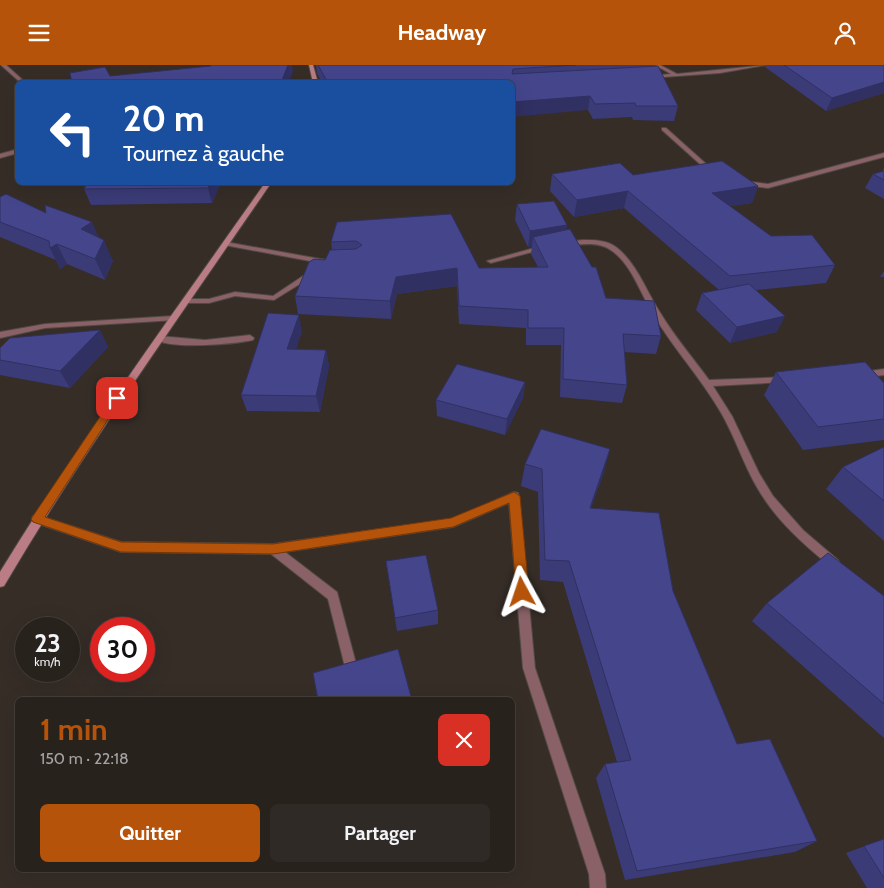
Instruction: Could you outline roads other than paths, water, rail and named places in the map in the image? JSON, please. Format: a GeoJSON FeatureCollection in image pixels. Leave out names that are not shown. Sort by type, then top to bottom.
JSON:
{"type":"FeatureCollection","features":[{"type":"Feature","properties":{"kind":"main road"},"geometry":{"type":"LineString","coordinates":[[311,65],[315,80]]}},
{"type":"Feature","properties":{"kind":"main road"},"geometry":{"type":"LineString","coordinates":[[0,582],[37,519],[96,427],[267,185]]}},
{"type":"Feature","properties":{"kind":"street"},"geometry":{"type":"LineString","coordinates":[[3,65],[20,80]]}},
{"type":"Feature","properties":{"kind":"street"},"geometry":{"type":"LineString","coordinates":[[656,65],[678,75]]}},
{"type":"Feature","properties":{"kind":"street"},"geometry":{"type":"LineString","coordinates":[[641,78],[764,65]]}},
{"type":"Feature","properties":{"kind":"street"},"geometry":{"type":"LineString","coordinates":[[664,129],[711,171],[719,175]]}},
{"type":"Feature","properties":{"kind":"street"},"geometry":{"type":"LineString","coordinates":[[0,155],[15,152]]}},
{"type":"Feature","properties":{"kind":"street"},"geometry":{"type":"LineString","coordinates":[[735,182],[768,186],[884,155]]}},
{"type":"Feature","properties":{"kind":"street"},"geometry":{"type":"LineString","coordinates":[[491,261],[534,249],[563,244],[593,242],[613,249],[630,269],[658,316],[736,429],[754,473],[767,496],[785,519],[839,567]]}},
{"type":"Feature","properties":{"kind":"street"},"geometry":{"type":"LineString","coordinates":[[226,244],[339,263]]}},
{"type":"Feature","properties":{"kind":"street"},"geometry":{"type":"LineString","coordinates":[[186,301],[209,301],[235,294],[274,298],[330,263]]}},
{"type":"Feature","properties":{"kind":"street"},"geometry":{"type":"LineString","coordinates":[[0,335],[45,326],[173,318]]}},
{"type":"Feature","properties":{"kind":"street"},"geometry":{"type":"LineString","coordinates":[[159,339],[193,343],[223,343],[250,338]]}},
{"type":"Feature","properties":{"kind":"street"},"geometry":{"type":"LineString","coordinates":[[853,376],[884,372]]}},
{"type":"Feature","properties":{"kind":"street"},"geometry":{"type":"LineString","coordinates":[[706,383],[795,379]]}},
{"type":"Feature","properties":{"kind":"street"},"geometry":{"type":"LineString","coordinates":[[37,519],[121,547],[273,549],[453,523],[514,496],[529,668],[597,874],[598,888]]}},
{"type":"Feature","properties":{"kind":"street"},"geometry":{"type":"LineString","coordinates":[[273,549],[332,596],[352,671]]}}]}
